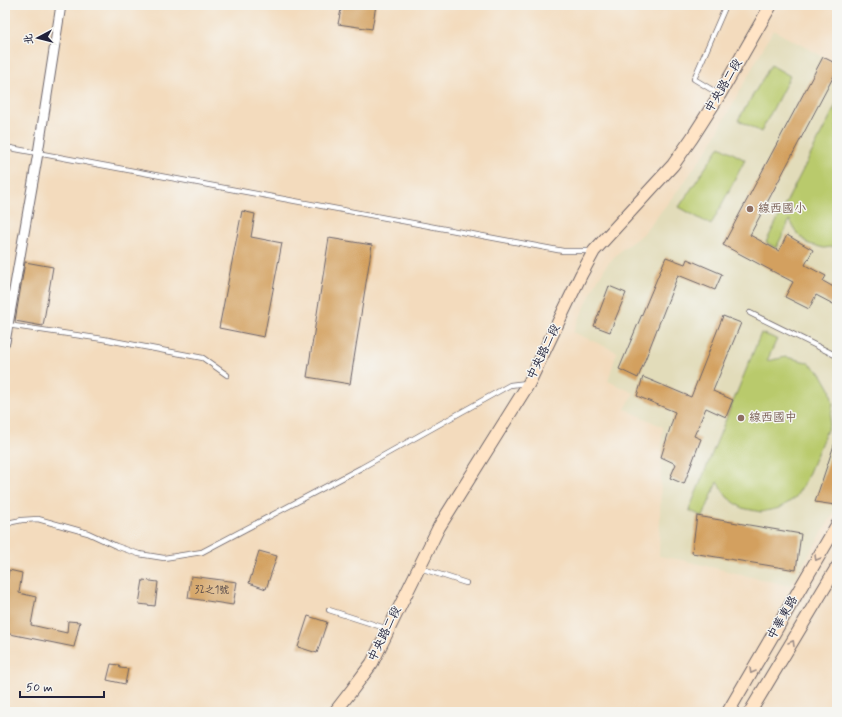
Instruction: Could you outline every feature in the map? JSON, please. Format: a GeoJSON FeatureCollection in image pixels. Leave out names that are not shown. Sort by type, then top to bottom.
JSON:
{"type":"FeatureCollection","features":[{"type":"Feature","properties":{"kind":"street"},"geometry":{"type":"LineString","coordinates":[[5,342],[6,325],[38,153],[61,5]]}},
{"type":"Feature","properties":{"kind":"street","name":"中央路二段"},"geometry":{"type":"LineString","coordinates":[[335,712],[372,663],[439,527],[529,383],[594,251],[673,165],[720,94],[771,5]]}},
{"type":"Feature","properties":{"kind":"street","name":"中華東路"},"geometry":{"type":"LineString","coordinates":[[728,712],[837,525]]}},
{"type":"Feature","properties":{"kind":"street","name":"中華東路"},"geometry":{"type":"LineString","coordinates":[[750,712],[837,567]]}},
{"type":"Feature","properties":{"kind":"lane"},"geometry":{"type":"LineString","coordinates":[[720,94],[694,79],[726,5]]}},
{"type":"Feature","properties":{"kind":"lane"},"geometry":{"type":"LineString","coordinates":[[5,147],[563,251],[594,251]]}},
{"type":"Feature","properties":{"kind":"lane"},"geometry":{"type":"LineString","coordinates":[[750,313],[837,356]]}},
{"type":"Feature","properties":{"kind":"lane"},"geometry":{"type":"LineString","coordinates":[[6,325],[104,339],[203,358],[227,375]]}},
{"type":"Feature","properties":{"kind":"lane"},"geometry":{"type":"LineString","coordinates":[[5,526],[12,522],[38,519],[88,533],[116,546],[139,554],[164,558],[202,552],[361,468],[510,385],[529,383]]}},
{"type":"Feature","properties":{"kind":"lane"},"geometry":{"type":"LineString","coordinates":[[418,568],[466,583]]}},
{"type":"Feature","properties":{"kind":"lane"},"geometry":{"type":"LineString","coordinates":[[329,610],[388,629]]}},
{"type":"Feature","properties":{"kind":"shaded area","name":"線西國中"},"geometry":{"type":"Polygon","coordinates":[[[773,30],[837,64],[837,508],[790,586],[682,560],[659,556],[663,427],[625,409],[634,393],[608,381],[617,352],[573,332],[596,283],[606,266],[621,250],[643,234],[683,184],[711,144],[773,30]]]}},
{"type":"Feature","properties":{"kind":"green space"},"geometry":{"type":"Polygon","coordinates":[[[771,65],[790,76],[761,132],[738,120],[771,65]]]}},
{"type":"Feature","properties":{"kind":"green space"},"geometry":{"type":"Polygon","coordinates":[[[837,103],[837,246],[824,248],[809,244],[797,234],[790,220],[776,248],[766,242],[837,103]]]}},
{"type":"Feature","properties":{"kind":"green space"},"geometry":{"type":"Polygon","coordinates":[[[720,146],[745,160],[711,225],[679,207],[720,146]]]}},
{"type":"Feature","properties":{"kind":"green space"},"geometry":{"type":"Polygon","coordinates":[[[761,333],[777,339],[767,361],[786,357],[807,362],[821,373],[830,389],[833,405],[829,425],[805,482],[795,498],[780,508],[761,512],[742,508],[727,497],[717,482],[703,517],[689,510],[761,333]]]}},
{"type":"Feature","properties":{"kind":"building"},"geometry":{"type":"Polygon","coordinates":[[[342,5],[376,5],[372,29],[338,24],[342,5]]]}},
{"type":"Feature","properties":{"kind":"building"},"geometry":{"type":"Polygon","coordinates":[[[823,57],[837,64],[837,70],[750,235],[779,251],[787,235],[813,250],[805,265],[826,276],[823,281],[837,289],[837,306],[816,295],[809,309],[785,297],[793,282],[723,245],[823,57]]]}},
{"type":"Feature","properties":{"kind":"building"},"geometry":{"type":"Polygon","coordinates":[[[242,211],[255,214],[251,237],[282,243],[264,337],[219,328],[242,211]]]}},
{"type":"Feature","properties":{"kind":"building"},"geometry":{"type":"Polygon","coordinates":[[[329,238],[372,245],[350,384],[307,377],[329,238]]]}},
{"type":"Feature","properties":{"kind":"building"},"geometry":{"type":"Polygon","coordinates":[[[666,257],[685,264],[687,259],[722,274],[715,290],[678,275],[638,378],[619,369],[666,257]]]}},
{"type":"Feature","properties":{"kind":"building"},"geometry":{"type":"Polygon","coordinates":[[[25,262],[53,267],[43,326],[15,321],[25,262]]]}},
{"type":"Feature","properties":{"kind":"building"},"geometry":{"type":"Polygon","coordinates":[[[609,286],[626,293],[610,332],[594,326],[609,286]]]}},
{"type":"Feature","properties":{"kind":"building"},"geometry":{"type":"Polygon","coordinates":[[[723,316],[741,323],[713,391],[733,400],[726,417],[706,408],[694,436],[701,439],[684,484],[670,478],[676,464],[661,457],[675,412],[637,396],[643,377],[691,397],[723,316]]]}},
{"type":"Feature","properties":{"kind":"building"},"geometry":{"type":"Polygon","coordinates":[[[835,442],[837,442],[837,500],[835,505],[815,502],[835,442]]]}},
{"type":"Feature","properties":{"kind":"building"},"geometry":{"type":"Polygon","coordinates":[[[697,516],[801,534],[796,570],[692,553],[697,516]]]}},
{"type":"Feature","properties":{"kind":"building"},"geometry":{"type":"Polygon","coordinates":[[[259,551],[277,556],[266,589],[249,583],[259,551]]]}},
{"type":"Feature","properties":{"kind":"building"},"geometry":{"type":"Polygon","coordinates":[[[9,570],[22,573],[19,593],[36,597],[31,625],[67,633],[68,621],[80,622],[74,647],[5,633],[5,593],[9,570]]]}},
{"type":"Feature","properties":{"kind":"building"},"geometry":{"type":"Polygon","coordinates":[[[191,576],[237,582],[233,605],[188,598],[191,576]]]}},
{"type":"Feature","properties":{"kind":"building"},"geometry":{"type":"Polygon","coordinates":[[[143,580],[158,582],[155,606],[139,604],[143,580]]]}},
{"type":"Feature","properties":{"kind":"building"},"geometry":{"type":"Polygon","coordinates":[[[308,616],[327,622],[317,653],[298,647],[308,616]]]}},
{"type":"Feature","properties":{"kind":"building"},"geometry":{"type":"Polygon","coordinates":[[[111,664],[119,665],[120,668],[128,669],[125,684],[107,680],[111,664]]]}},
{"type":"Feature","properties":{"kind":"place","name":"線西國小"},"geometry":{"type":"Point","coordinates":[750,209]}},
{"type":"Feature","properties":{"kind":"place","name":"線西國中"},"geometry":{"type":"Point","coordinates":[741,418]}}]}
